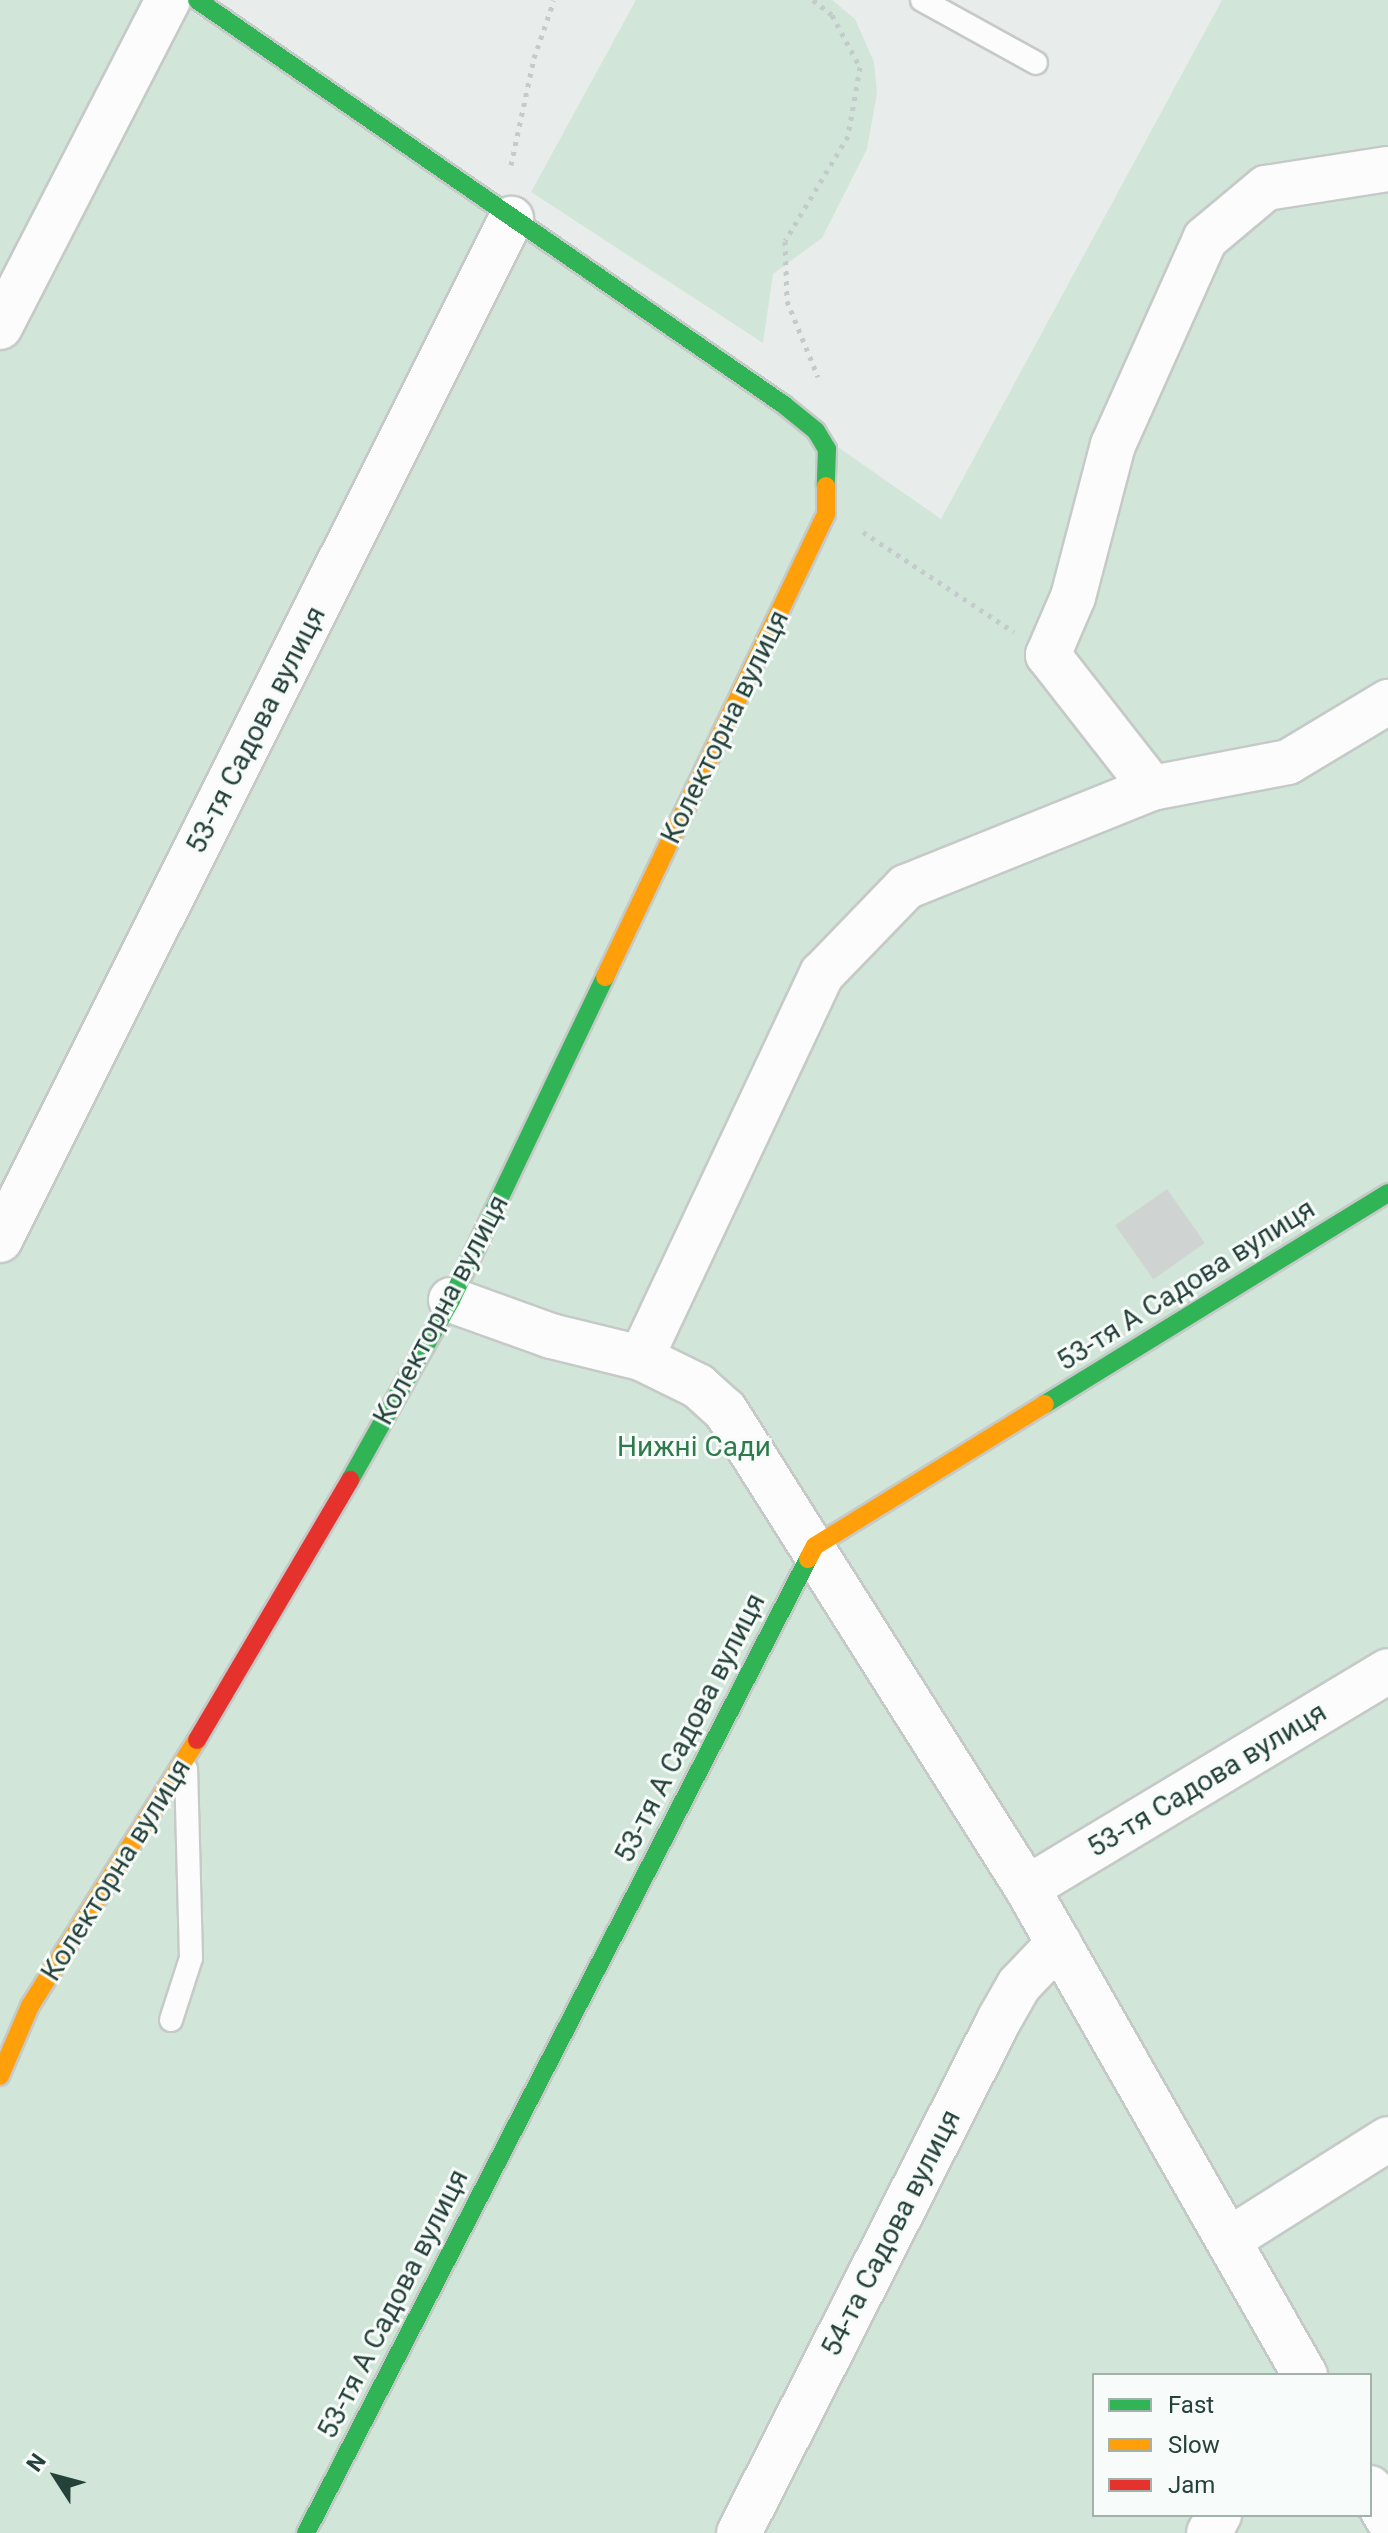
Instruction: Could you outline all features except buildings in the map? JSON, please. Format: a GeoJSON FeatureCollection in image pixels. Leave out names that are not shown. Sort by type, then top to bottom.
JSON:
{"type":"FeatureCollection","features":[{"type":"Feature","properties":{"kind":"street"},"geometry":{"type":"LineString","coordinates":[[0,327],[168,0]]}},
{"type":"Feature","properties":{"kind":"street"},"geometry":{"type":"LineString","coordinates":[[197,0],[784,405],[816,431],[827,449],[826,514]]}},
{"type":"Feature","properties":{"kind":"street"},"geometry":{"type":"LineString","coordinates":[[1152,788],[1048,655],[1073,597],[1113,445],[1205,239],[1266,188],[1388,169]]}},
{"type":"Feature","properties":{"kind":"street","name":"53-тя Садова вулиця"},"geometry":{"type":"LineString","coordinates":[[0,1240],[506,216]]}},
{"type":"Feature","properties":{"kind":"street","name":"Колекторна вулиця"},"geometry":{"type":"LineString","coordinates":[[0,2076],[30,2006],[262,1637],[451,1300],[826,514]]}},
{"type":"Feature","properties":{"kind":"street"},"geometry":{"type":"LineString","coordinates":[[641,1358],[822,974],[906,887],[1152,788],[1288,762],[1388,702]]}},
{"type":"Feature","properties":{"kind":"street","name":"53-тя А Садова вулиця"},"geometry":{"type":"LineString","coordinates":[[306,2533],[815,1546],[1388,1193]]}},
{"type":"Feature","properties":{"kind":"street"},"geometry":{"type":"LineString","coordinates":[[451,1300],[551,1336],[641,1358],[698,1386],[725,1410],[815,1546],[1027,1888],[1230,2239],[1298,2370]]}},
{"type":"Feature","properties":{"kind":"street","name":"53-тя Садова вулиця"},"geometry":{"type":"LineString","coordinates":[[1027,1888],[1388,1671]]}},
{"type":"Feature","properties":{"kind":"street","name":"54-та Садова вулиця"},"geometry":{"type":"LineString","coordinates":[[739,2533],[999,2020],[1019,1985],[1059,1943]]}},
{"type":"Feature","properties":{"kind":"street"},"geometry":{"type":"LineString","coordinates":[[1230,2239],[1388,2139]]}},
{"type":"Feature","properties":{"kind":"street"},"geometry":{"type":"LineString","coordinates":[[1372,2491],[1388,2519]]}},
{"type":"Feature","properties":{"kind":"lane"},"geometry":{"type":"LineString","coordinates":[[922,0],[1036,63]]}},
{"type":"Feature","properties":{"kind":"lane"},"geometry":{"type":"LineString","coordinates":[[171,2020],[191,1958],[186,1759]]}},
{"type":"Feature","properties":{"kind":"path"},"geometry":{"type":"LineString","coordinates":[[506,216],[534,58],[554,0]]}},
{"type":"Feature","properties":{"kind":"path"},"geometry":{"type":"LineString","coordinates":[[813,0],[832,15],[860,67],[848,136],[785,241],[787,301],[818,375],[827,449]]}},
{"type":"Feature","properties":{"kind":"path"},"geometry":{"type":"LineString","coordinates":[[826,514],[875,538],[1048,655]]}},
{"type":"Feature","properties":{"kind":"green space","name":"Нижні Сади"},"geometry":{"type":"Polygon","coordinates":[[[0,0],[174,0],[511,219],[941,519],[1222,0],[1388,0],[1388,2533],[0,2533],[0,0]]]}},
{"type":"Feature","properties":{"kind":"green space"},"geometry":{"type":"Polygon","coordinates":[[[636,0],[832,0],[855,19],[874,62],[877,93],[867,149],[822,238],[773,274],[763,343],[531,192],[636,0]]]}},
{"type":"Feature","properties":{"kind":"traffic: fast"},"geometry":{"type":"LineString","coordinates":[[197,0],[784,405],[816,431],[827,449],[826,486]]}},
{"type":"Feature","properties":{"kind":"traffic: fast"},"geometry":{"type":"LineString","coordinates":[[350,1480],[451,1300],[605,977]]}},
{"type":"Feature","properties":{"kind":"traffic: fast"},"geometry":{"type":"LineString","coordinates":[[1045,1404],[1388,1193]]}},
{"type":"Feature","properties":{"kind":"traffic: fast"},"geometry":{"type":"LineString","coordinates":[[306,2533],[808,1559]]}},
{"type":"Feature","properties":{"kind":"traffic: slow"},"geometry":{"type":"LineString","coordinates":[[605,977],[826,514],[826,486]]}},
{"type":"Feature","properties":{"kind":"traffic: slow"},"geometry":{"type":"LineString","coordinates":[[808,1559],[815,1546],[1045,1404]]}},
{"type":"Feature","properties":{"kind":"traffic: slow"},"geometry":{"type":"LineString","coordinates":[[0,2076],[30,2006],[197,1740]]}},
{"type":"Feature","properties":{"kind":"traffic: jam"},"geometry":{"type":"LineString","coordinates":[[197,1740],[350,1480]]}}]}
